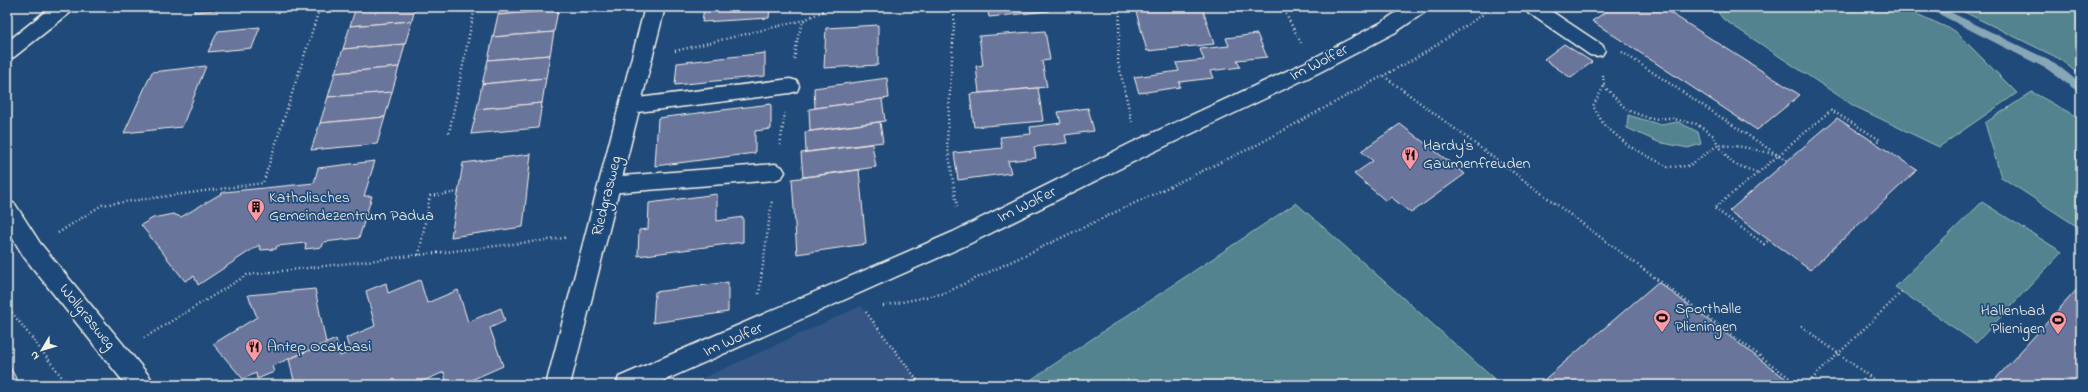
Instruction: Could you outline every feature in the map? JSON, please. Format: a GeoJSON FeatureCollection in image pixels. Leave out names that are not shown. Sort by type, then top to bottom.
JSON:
{"type":"FeatureCollection","features":[{"type":"Feature","properties":{"kind":"street"},"geometry":{"type":"LineString","coordinates":[[7,52],[64,7]]}},
{"type":"Feature","properties":{"kind":"street","name":"Riedgrasweg"},"geometry":{"type":"LineString","coordinates":[[558,385],[655,7]]}},
{"type":"Feature","properties":{"kind":"street","name":"Im Wolfer"},"geometry":{"type":"LineString","coordinates":[[628,385],[961,238],[1139,149],[1313,67],[1389,27],[1418,7]]}},
{"type":"Feature","properties":{"kind":"street","name":"Wollgrasweg"},"geometry":{"type":"LineString","coordinates":[[7,210],[32,250],[142,385]]}},
{"type":"Feature","properties":{"kind":"street","name":"Wollgrasweg"},"geometry":{"type":"LineString","coordinates":[[7,238],[32,250]]}},
{"type":"Feature","properties":{"kind":"lane"},"geometry":{"type":"LineString","coordinates":[[1532,7],[1596,50]]}},
{"type":"Feature","properties":{"kind":"lane"},"geometry":{"type":"LineString","coordinates":[[630,106],[790,86]]}},
{"type":"Feature","properties":{"kind":"lane"},"geometry":{"type":"LineString","coordinates":[[609,185],[776,172]]}},
{"type":"Feature","properties":{"kind":"path"},"geometry":{"type":"LineString","coordinates":[[32,250],[102,205],[263,183],[320,7]]}},
{"type":"Feature","properties":{"kind":"path"},"geometry":{"type":"LineString","coordinates":[[449,133],[475,7]]}},
{"type":"Feature","properties":{"kind":"path"},"geometry":{"type":"LineString","coordinates":[[642,59],[804,20],[832,7]]}},
{"type":"Feature","properties":{"kind":"path"},"geometry":{"type":"LineString","coordinates":[[955,7],[947,142],[961,238]]}},
{"type":"Feature","properties":{"kind":"path"},"geometry":{"type":"LineString","coordinates":[[1120,7],[1118,62],[1139,149]]}},
{"type":"Feature","properties":{"kind":"path"},"geometry":{"type":"LineString","coordinates":[[1282,7],[1313,67]]}},
{"type":"Feature","properties":{"kind":"path"},"geometry":{"type":"LineString","coordinates":[[945,293],[1255,146],[1423,54],[1494,7]]}},
{"type":"Feature","properties":{"kind":"path"},"geometry":{"type":"LineString","coordinates":[[755,330],[776,172],[798,36],[804,20]]}},
{"type":"Feature","properties":{"kind":"path"},"geometry":{"type":"LineString","coordinates":[[1779,155],[1743,147],[1718,145],[1689,166],[1668,167],[1629,146],[1604,125],[1593,106],[1604,86],[1602,65],[1596,50],[1607,42],[1779,155],[1787,161]]}},
{"type":"Feature","properties":{"kind":"path"},"geometry":{"type":"LineString","coordinates":[[1384,76],[1799,385]]}},
{"type":"Feature","properties":{"kind":"path"},"geometry":{"type":"LineString","coordinates":[[1604,86],[1627,110],[1651,119],[1669,118],[1696,124],[1714,136],[1718,145],[1732,163],[1758,173]]}},
{"type":"Feature","properties":{"kind":"path"},"geometry":{"type":"LineString","coordinates":[[1769,240],[1764,244],[1714,208],[1758,173],[1831,110],[1880,140],[1876,143]]}},
{"type":"Feature","properties":{"kind":"path"},"geometry":{"type":"LineString","coordinates":[[419,255],[430,196],[459,192]]}},
{"type":"Feature","properties":{"kind":"path"},"geometry":{"type":"LineString","coordinates":[[117,354],[247,275],[597,235]]}},
{"type":"Feature","properties":{"kind":"path"},"geometry":{"type":"LineString","coordinates":[[1806,385],[1902,292]]}},
{"type":"Feature","properties":{"kind":"path"},"geometry":{"type":"LineString","coordinates":[[7,306],[68,385]]}},
{"type":"Feature","properties":{"kind":"path"},"geometry":{"type":"LineString","coordinates":[[864,310],[921,385]]}},
{"type":"Feature","properties":{"kind":"path"},"geometry":{"type":"LineString","coordinates":[[1801,326],[1881,385]]}},
{"type":"Feature","properties":{"kind":"shaded area"},"geometry":{"type":"Polygon","coordinates":[[[861,306],[921,385],[688,385],[861,306]]]}},
{"type":"Feature","properties":{"kind":"green space"},"geometry":{"type":"Polygon","coordinates":[[[1714,7],[1901,7],[1955,31],[2017,93],[1939,147],[1854,106],[1723,19],[1714,7]]]}},
{"type":"Feature","properties":{"kind":"green space"},"geometry":{"type":"Polygon","coordinates":[[[1954,7],[2081,7],[2081,76],[2058,58],[1954,7]]]}},
{"type":"Feature","properties":{"kind":"green space"},"geometry":{"type":"Polygon","coordinates":[[[2032,92],[2081,119],[2081,229],[2001,177],[1985,123],[2032,92]]]}},
{"type":"Feature","properties":{"kind":"green space"},"geometry":{"type":"Polygon","coordinates":[[[1628,115],[1661,125],[1678,122],[1698,132],[1701,144],[1688,148],[1658,142],[1627,128],[1628,115]]]}},
{"type":"Feature","properties":{"kind":"green space"},"geometry":{"type":"Polygon","coordinates":[[[1982,202],[2062,252],[1976,343],[1895,287],[1982,202]]]}},
{"type":"Feature","properties":{"kind":"green space"},"geometry":{"type":"Polygon","coordinates":[[[1296,203],[1501,385],[1023,385],[1296,203]]]}},
{"type":"Feature","properties":{"kind":"building"},"geometry":{"type":"Polygon","coordinates":[[[196,7],[247,7],[194,12],[196,7]]]}},
{"type":"Feature","properties":{"kind":"building"},"geometry":{"type":"Polygon","coordinates":[[[356,7],[415,7],[412,21],[350,26],[356,7]]]}},
{"type":"Feature","properties":{"kind":"building"},"geometry":{"type":"Polygon","coordinates":[[[500,7],[559,7],[558,10],[498,15],[500,7]]]}},
{"type":"Feature","properties":{"kind":"building"},"geometry":{"type":"Polygon","coordinates":[[[704,7],[770,7],[769,18],[702,22],[704,7]]]}},
{"type":"Feature","properties":{"kind":"building"},"geometry":{"type":"Polygon","coordinates":[[[987,7],[1049,7],[1049,11],[989,17],[987,7]]]}},
{"type":"Feature","properties":{"kind":"building"},"geometry":{"type":"Polygon","coordinates":[[[1202,7],[1214,44],[1147,51],[1135,8],[1202,7]]]}},
{"type":"Feature","properties":{"kind":"building"},"geometry":{"type":"Polygon","coordinates":[[[1613,7],[1661,7],[1800,95],[1757,130],[1592,21],[1613,7]]]}},
{"type":"Feature","properties":{"kind":"building"},"geometry":{"type":"Polygon","coordinates":[[[558,10],[554,32],[493,37],[498,15],[558,10]]]}},
{"type":"Feature","properties":{"kind":"building"},"geometry":{"type":"Polygon","coordinates":[[[412,21],[405,44],[343,49],[350,26],[412,21]]]}},
{"type":"Feature","properties":{"kind":"building"},"geometry":{"type":"Polygon","coordinates":[[[878,25],[878,65],[824,68],[826,28],[878,25]]]}},
{"type":"Feature","properties":{"kind":"building"},"geometry":{"type":"Polygon","coordinates":[[[260,27],[252,48],[208,52],[218,31],[260,27]]]}},
{"type":"Feature","properties":{"kind":"building"},"geometry":{"type":"Polygon","coordinates":[[[1045,31],[1050,60],[1042,61],[1047,87],[979,93],[976,66],[983,65],[979,36],[1045,31]]]}},
{"type":"Feature","properties":{"kind":"building"},"geometry":{"type":"Polygon","coordinates":[[[554,32],[550,55],[488,60],[493,37],[554,32]]]}},
{"type":"Feature","properties":{"kind":"building"},"geometry":{"type":"Polygon","coordinates":[[[1257,34],[1267,57],[1237,60],[1240,67],[1210,71],[1213,78],[1179,82],[1180,87],[1139,93],[1134,77],[1179,71],[1176,63],[1204,60],[1200,49],[1229,46],[1226,38],[1257,34]]]}},
{"type":"Feature","properties":{"kind":"building"},"geometry":{"type":"Polygon","coordinates":[[[405,44],[399,67],[335,73],[343,49],[405,44]]]}},
{"type":"Feature","properties":{"kind":"building"},"geometry":{"type":"Polygon","coordinates":[[[1564,44],[1592,62],[1571,78],[1544,59],[1564,44]]]}},
{"type":"Feature","properties":{"kind":"building"},"geometry":{"type":"Polygon","coordinates":[[[765,53],[765,76],[675,85],[677,63],[765,53]]]}},
{"type":"Feature","properties":{"kind":"building"},"geometry":{"type":"Polygon","coordinates":[[[550,55],[546,78],[482,84],[488,60],[550,55]]]}},
{"type":"Feature","properties":{"kind":"building"},"geometry":{"type":"Polygon","coordinates":[[[206,66],[182,127],[124,133],[152,72],[206,66]]]}},
{"type":"Feature","properties":{"kind":"building"},"geometry":{"type":"Polygon","coordinates":[[[399,67],[392,92],[328,97],[335,73],[399,67]]]}},
{"type":"Feature","properties":{"kind":"building"},"geometry":{"type":"Polygon","coordinates":[[[546,78],[542,103],[477,109],[482,84],[546,78]]]}},
{"type":"Feature","properties":{"kind":"building"},"geometry":{"type":"Polygon","coordinates":[[[887,78],[889,98],[815,108],[814,88],[887,78]]]}},
{"type":"Feature","properties":{"kind":"building"},"geometry":{"type":"Polygon","coordinates":[[[1038,88],[1043,121],[974,127],[970,94],[1038,88]]]}},
{"type":"Feature","properties":{"kind":"building"},"geometry":{"type":"Polygon","coordinates":[[[392,92],[385,117],[320,123],[328,97],[392,92]]]}},
{"type":"Feature","properties":{"kind":"building"},"geometry":{"type":"Polygon","coordinates":[[[882,99],[885,121],[810,131],[809,109],[882,99]]]}},
{"type":"Feature","properties":{"kind":"building"},"geometry":{"type":"Polygon","coordinates":[[[542,103],[538,128],[471,134],[477,109],[542,103]]]}},
{"type":"Feature","properties":{"kind":"building"},"geometry":{"type":"Polygon","coordinates":[[[771,104],[771,129],[755,131],[755,153],[655,166],[658,118],[771,104]]]}},
{"type":"Feature","properties":{"kind":"building"},"geometry":{"type":"Polygon","coordinates":[[[1088,108],[1094,131],[1065,135],[1067,143],[1034,147],[1036,158],[1008,161],[1011,173],[958,180],[954,153],[1002,148],[1000,137],[1031,134],[1030,127],[1061,123],[1058,112],[1088,108]]]}},
{"type":"Feature","properties":{"kind":"building"},"geometry":{"type":"Polygon","coordinates":[[[385,117],[377,144],[311,150],[320,123],[385,117]]]}},
{"type":"Feature","properties":{"kind":"building"},"geometry":{"type":"Polygon","coordinates":[[[1837,118],[1917,170],[1810,270],[1729,211],[1837,118]]]}},
{"type":"Feature","properties":{"kind":"building"},"geometry":{"type":"Polygon","coordinates":[[[880,122],[883,142],[806,152],[805,132],[880,122]]]}},
{"type":"Feature","properties":{"kind":"building"},"geometry":{"type":"Polygon","coordinates":[[[1400,124],[1465,174],[1411,213],[1391,197],[1386,201],[1354,174],[1373,161],[1361,151],[1400,124]]]}},
{"type":"Feature","properties":{"kind":"building"},"geometry":{"type":"Polygon","coordinates":[[[872,144],[876,167],[803,177],[801,153],[872,144]]]}},
{"type":"Feature","properties":{"kind":"building"},"geometry":{"type":"Polygon","coordinates":[[[531,154],[523,227],[451,237],[463,163],[531,154]]]}},
{"type":"Feature","properties":{"kind":"building","name":"Katholisches Gemeindezentrum Padua"},"geometry":{"type":"Polygon","coordinates":[[[375,161],[364,196],[372,196],[359,238],[324,242],[322,247],[305,249],[306,243],[277,246],[276,249],[261,250],[259,245],[198,285],[194,276],[185,281],[141,225],[153,218],[173,214],[181,217],[224,192],[314,183],[318,168],[375,161]]]}},
{"type":"Feature","properties":{"kind":"building"},"geometry":{"type":"Polygon","coordinates":[[[859,170],[866,244],[797,254],[792,179],[859,170]]]}},
{"type":"Feature","properties":{"kind":"building"},"geometry":{"type":"Polygon","coordinates":[[[717,194],[717,221],[743,217],[743,242],[638,256],[639,230],[648,229],[649,203],[717,194]]]}},
{"type":"Feature","properties":{"kind":"building"},"geometry":{"type":"Polygon","coordinates":[[[420,280],[427,303],[458,290],[468,322],[501,308],[505,321],[490,328],[503,366],[460,385],[447,385],[444,372],[414,385],[295,385],[289,359],[336,339],[340,356],[350,352],[346,338],[375,326],[366,291],[386,283],[388,293],[420,280]]]}},
{"type":"Feature","properties":{"kind":"building"},"geometry":{"type":"Polygon","coordinates":[[[728,282],[728,312],[653,323],[655,292],[728,282]]]}},
{"type":"Feature","properties":{"kind":"building","name":"Sporthalle Plieningen"},"geometry":{"type":"Polygon","coordinates":[[[1658,282],[1794,385],[1538,385],[1658,282]]]}},
{"type":"Feature","properties":{"kind":"building","name":"Hallenbad Plienigen"},"geometry":{"type":"Polygon","coordinates":[[[2081,285],[2081,385],[1990,385],[2081,285]]]}},
{"type":"Feature","properties":{"kind":"building"},"geometry":{"type":"Polygon","coordinates":[[[315,289],[326,343],[272,366],[274,372],[257,379],[256,373],[243,379],[213,344],[257,317],[248,295],[315,289]]]}},
{"type":"Feature","properties":{"kind":"building"},"geometry":{"type":"Polygon","coordinates":[[[7,362],[19,383],[15,385],[7,385],[7,362]]]}},
{"type":"Feature","properties":{"kind":"waterway"},"geometry":{"type":"LineString","coordinates":[[1932,7],[2051,66],[2081,90]]}},
{"type":"Feature","properties":{"kind":"place","name":"Hardy's Gaumenfreuden"},"geometry":{"type":"Point","coordinates":[1410,170]}},
{"type":"Feature","properties":{"kind":"place","name":"Katholisches Gemeindezentrum Padua"},"geometry":{"type":"Point","coordinates":[256,222]}},
{"type":"Feature","properties":{"kind":"place","name":"Sporthalle Plieningen"},"geometry":{"type":"Point","coordinates":[1662,333]}},
{"type":"Feature","properties":{"kind":"place","name":"Hallenbad Plienigen"},"geometry":{"type":"Point","coordinates":[2058,335]}},
{"type":"Feature","properties":{"kind":"place","name":"Antep Ocakbasi"},"geometry":{"type":"Point","coordinates":[254,362]}}]}
